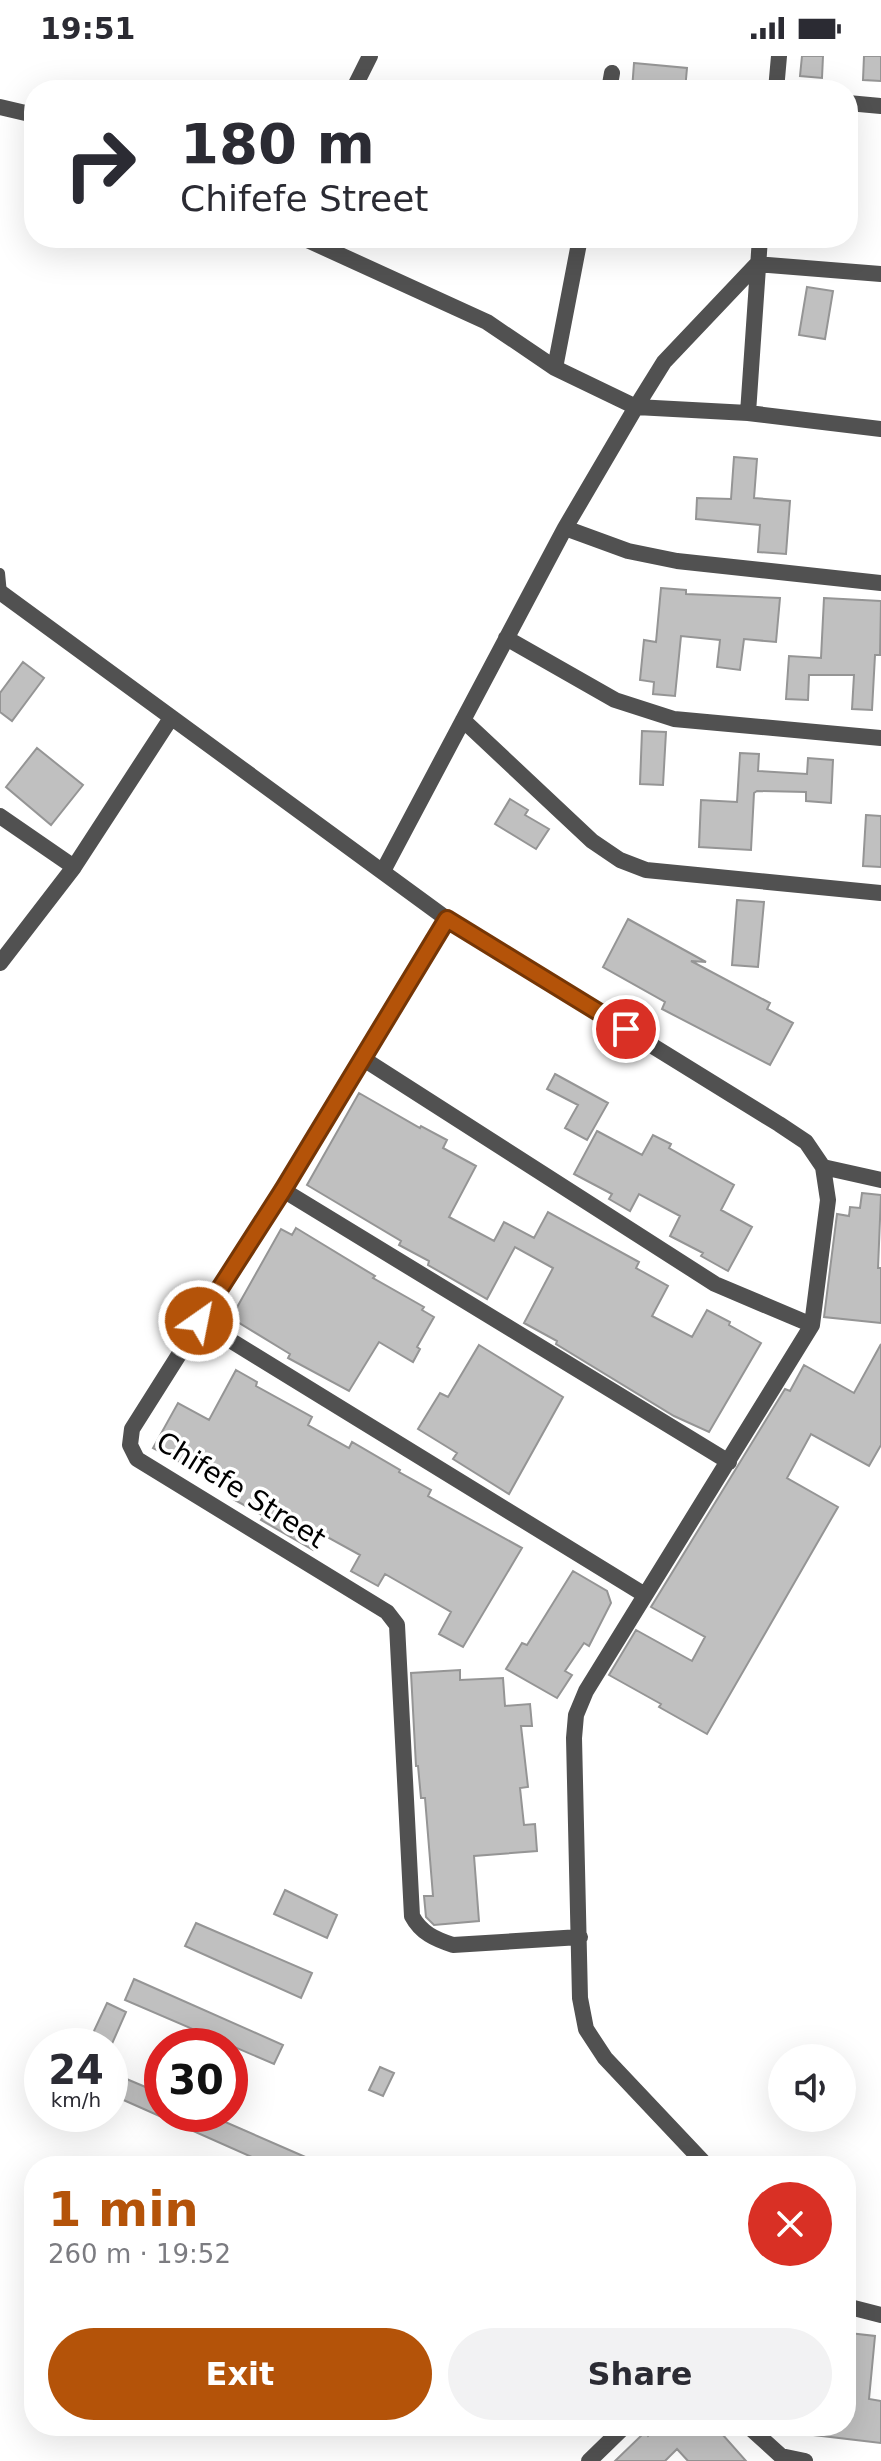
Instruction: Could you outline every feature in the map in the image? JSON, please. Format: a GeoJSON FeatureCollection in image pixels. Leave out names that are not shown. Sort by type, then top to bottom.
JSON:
{"type":"FeatureCollection","features":[{"type":"Feature","properties":{"kind":"street"},"geometry":{"type":"LineString","coordinates":[[358,80],[370,56]]}},
{"type":"Feature","properties":{"kind":"street"},"geometry":{"type":"LineString","coordinates":[[777,80],[779,56]]}},
{"type":"Feature","properties":{"kind":"street"},"geometry":{"type":"LineString","coordinates":[[858,104],[881,106]]}},
{"type":"Feature","properties":{"kind":"street"},"geometry":{"type":"LineString","coordinates":[[0,107],[24,113]]}},
{"type":"Feature","properties":{"kind":"street"},"geometry":{"type":"LineString","coordinates":[[325,248],[487,322],[555,368],[636,407],[748,413],[881,429]]}},
{"type":"Feature","properties":{"kind":"street"},"geometry":{"type":"LineString","coordinates":[[555,368],[578,248]]}},
{"type":"Feature","properties":{"kind":"street"},"geometry":{"type":"LineString","coordinates":[[748,413],[759,248]]}},
{"type":"Feature","properties":{"kind":"street"},"geometry":{"type":"LineString","coordinates":[[757,264],[881,274]]}},
{"type":"Feature","properties":{"kind":"street"},"geometry":{"type":"LineString","coordinates":[[383,871],[565,528],[636,407],[664,362],[757,264]]}},
{"type":"Feature","properties":{"kind":"street"},"geometry":{"type":"LineString","coordinates":[[565,528],[628,551],[677,561],[881,583]]}},
{"type":"Feature","properties":{"kind":"street"},"geometry":{"type":"LineString","coordinates":[[1,593],[447,919],[788,1130],[806,1142],[823,1167],[828,1200],[812,1325],[586,1691],[576,1715],[580,1998],[586,2029],[605,2058],[698,2156]]}},
{"type":"Feature","properties":{"kind":"street"},"geometry":{"type":"LineString","coordinates":[[506,638],[615,700],[674,719],[881,738]]}},
{"type":"Feature","properties":{"kind":"street"},"geometry":{"type":"LineString","coordinates":[[0,963],[74,867],[171,718]]}},
{"type":"Feature","properties":{"kind":"street"},"geometry":{"type":"LineString","coordinates":[[463,720],[592,841],[620,860],[646,870],[881,893]]}},
{"type":"Feature","properties":{"kind":"street"},"geometry":{"type":"LineString","coordinates":[[0,816],[74,867]]}},
{"type":"Feature","properties":{"kind":"street","name":"Chifefe Street"},"geometry":{"type":"LineString","coordinates":[[447,919],[283,1190],[132,1429],[130,1445],[137,1459],[387,1612],[397,1625],[412,1916],[418,1927],[435,1939],[453,1945],[580,1937]]}},
{"type":"Feature","properties":{"kind":"street"},"geometry":{"type":"LineString","coordinates":[[362,1058],[715,1284],[812,1325]]}},
{"type":"Feature","properties":{"kind":"street"},"geometry":{"type":"LineString","coordinates":[[823,1167],[881,1180]]}},
{"type":"Feature","properties":{"kind":"street"},"geometry":{"type":"LineString","coordinates":[[283,1190],[729,1462]]}},
{"type":"Feature","properties":{"kind":"street"},"geometry":{"type":"LineString","coordinates":[[199,1321],[645,1595]]}},
{"type":"Feature","properties":{"kind":"street"},"geometry":{"type":"LineString","coordinates":[[856,2309],[881,2315]]}},
{"type":"Feature","properties":{"kind":"street"},"geometry":{"type":"LineString","coordinates":[[589,2461],[615,2436]]}},
{"type":"Feature","properties":{"kind":"street"},"geometry":{"type":"LineString","coordinates":[[759,2436],[781,2456],[805,2461]]}},
{"type":"Feature","properties":{"kind":"lane"},"geometry":{"type":"LineString","coordinates":[[0,573],[1,593]]}},
{"type":"Feature","properties":{"kind":"building"},"geometry":{"type":"Polygon","coordinates":[[[802,56],[823,56],[822,78],[800,76],[802,56]]]}},
{"type":"Feature","properties":{"kind":"building"},"geometry":{"type":"Polygon","coordinates":[[[864,56],[881,56],[881,81],[863,80],[864,56]]]}},
{"type":"Feature","properties":{"kind":"building"},"geometry":{"type":"Polygon","coordinates":[[[634,63],[687,68],[686,80],[633,80],[634,63]]]}},
{"type":"Feature","properties":{"kind":"building"},"geometry":{"type":"Polygon","coordinates":[[[807,287],[833,291],[825,339],[799,335],[807,287]]]}},
{"type":"Feature","properties":{"kind":"building"},"geometry":{"type":"Polygon","coordinates":[[[734,457],[757,459],[754,498],[790,501],[786,554],[758,552],[760,525],[696,519],[697,498],[731,499],[734,457]]]}},
{"type":"Feature","properties":{"kind":"building"},"geometry":{"type":"Polygon","coordinates":[[[661,588],[686,590],[686,594],[780,598],[776,642],[744,639],[740,670],[717,667],[720,640],[681,636],[675,696],[653,694],[654,682],[640,680],[644,640],[656,642],[661,588]]]}},
{"type":"Feature","properties":{"kind":"building"},"geometry":{"type":"Polygon","coordinates":[[[824,598],[881,601],[880,655],[875,655],[872,710],[852,709],[854,675],[809,675],[808,700],[786,699],[789,656],[821,658],[824,598]]]}},
{"type":"Feature","properties":{"kind":"building"},"geometry":{"type":"Polygon","coordinates":[[[23,662],[44,678],[12,721],[0,712],[0,693],[23,662]]]}},
{"type":"Feature","properties":{"kind":"building"},"geometry":{"type":"Polygon","coordinates":[[[642,731],[666,732],[663,785],[640,784],[642,731]]]}},
{"type":"Feature","properties":{"kind":"building"},"geometry":{"type":"Polygon","coordinates":[[[37,748],[83,785],[51,825],[6,787],[37,748]]]}},
{"type":"Feature","properties":{"kind":"building"},"geometry":{"type":"Polygon","coordinates":[[[740,753],[759,754],[758,771],[807,774],[808,758],[833,760],[831,803],[806,801],[806,792],[757,791],[754,793],[751,850],[699,847],[701,800],[737,802],[740,753]]]}},
{"type":"Feature","properties":{"kind":"building"},"geometry":{"type":"Polygon","coordinates":[[[510,799],[528,810],[525,815],[549,829],[536,849],[495,824],[510,799]]]}},
{"type":"Feature","properties":{"kind":"building"},"geometry":{"type":"Polygon","coordinates":[[[866,815],[881,816],[881,867],[863,866],[866,815]]]}},
{"type":"Feature","properties":{"kind":"building"},"geometry":{"type":"Polygon","coordinates":[[[737,900],[764,902],[758,967],[732,965],[737,900]]]}},
{"type":"Feature","properties":{"kind":"building"},"geometry":{"type":"Polygon","coordinates":[[[628,919],[706,962],[691,961],[770,1003],[767,1009],[793,1023],[770,1065],[662,1009],[665,1002],[603,967],[628,919]]]}},
{"type":"Feature","properties":{"kind":"building"},"geometry":{"type":"Polygon","coordinates":[[[555,1074],[608,1103],[587,1140],[565,1128],[578,1105],[547,1089],[555,1074]]]}},
{"type":"Feature","properties":{"kind":"building"},"geometry":{"type":"Polygon","coordinates":[[[359,1093],[447,1140],[443,1148],[476,1166],[449,1217],[494,1241],[504,1222],[534,1238],[548,1212],[639,1262],[636,1268],[668,1286],[652,1316],[692,1337],[707,1310],[761,1343],[709,1432],[674,1416],[524,1323],[553,1268],[515,1247],[487,1299],[428,1265],[429,1261],[399,1245],[401,1241],[307,1185],[359,1093]]]}},
{"type":"Feature","properties":{"kind":"building"},"geometry":{"type":"Polygon","coordinates":[[[597,1131],[642,1155],[653,1135],[671,1144],[669,1148],[734,1185],[721,1210],[752,1227],[728,1271],[701,1256],[703,1253],[670,1236],[680,1216],[639,1194],[630,1211],[609,1199],[612,1194],[574,1174],[597,1131]]]}},
{"type":"Feature","properties":{"kind":"building"},"geometry":{"type":"Polygon","coordinates":[[[862,1193],[881,1195],[878,1268],[881,1268],[881,1323],[824,1317],[837,1214],[849,1216],[850,1207],[860,1208],[862,1193]]]}},
{"type":"Feature","properties":{"kind":"building"},"geometry":{"type":"Polygon","coordinates":[[[296,1228],[424,1307],[422,1310],[434,1317],[417,1347],[420,1349],[413,1362],[379,1342],[349,1391],[288,1358],[290,1354],[231,1318],[281,1229],[292,1235],[296,1228]]]}},
{"type":"Feature","properties":{"kind":"building"},"geometry":{"type":"Polygon","coordinates":[[[881,1344],[881,1445],[869,1466],[811,1434],[787,1478],[838,1507],[707,1734],[609,1675],[636,1630],[692,1661],[705,1637],[651,1607],[785,1389],[790,1391],[804,1365],[854,1393],[881,1344]]]}},
{"type":"Feature","properties":{"kind":"building"},"geometry":{"type":"Polygon","coordinates":[[[479,1345],[563,1397],[509,1494],[453,1459],[457,1453],[418,1429],[440,1393],[448,1397],[479,1345]]]}},
{"type":"Feature","properties":{"kind":"building"},"geometry":{"type":"Polygon","coordinates":[[[236,1370],[257,1382],[256,1386],[312,1417],[308,1425],[349,1448],[352,1442],[431,1490],[428,1496],[522,1548],[463,1647],[439,1634],[451,1612],[385,1574],[378,1586],[351,1571],[360,1555],[322,1534],[313,1550],[261,1520],[264,1516],[233,1499],[237,1492],[153,1448],[178,1403],[209,1420],[236,1370]]]}},
{"type":"Feature","properties":{"kind":"building"},"geometry":{"type":"Polygon","coordinates":[[[573,1571],[607,1591],[611,1603],[589,1646],[584,1643],[565,1671],[572,1675],[557,1698],[506,1669],[522,1643],[527,1645],[573,1571]]]}},
{"type":"Feature","properties":{"kind":"building"},"geometry":{"type":"Polygon","coordinates":[[[460,1670],[460,1680],[503,1678],[505,1706],[530,1704],[532,1726],[521,1726],[528,1787],[520,1788],[524,1825],[535,1824],[537,1851],[474,1856],[479,1921],[434,1925],[426,1917],[424,1896],[433,1896],[425,1798],[421,1798],[416,1766],[411,1673],[460,1670]]]}},
{"type":"Feature","properties":{"kind":"building"},"geometry":{"type":"Polygon","coordinates":[[[285,1890],[337,1915],[327,1938],[274,1914],[285,1890]]]}},
{"type":"Feature","properties":{"kind":"building"},"geometry":{"type":"Polygon","coordinates":[[[196,1923],[312,1973],[301,1998],[185,1946],[196,1923]]]}},
{"type":"Feature","properties":{"kind":"building"},"geometry":{"type":"Polygon","coordinates":[[[134,1979],[245,2028],[190,2028],[125,2000],[134,1979]]]}},
{"type":"Feature","properties":{"kind":"building"},"geometry":{"type":"Polygon","coordinates":[[[107,2003],[126,2012],[119,2028],[95,2028],[107,2003]]]}},
{"type":"Feature","properties":{"kind":"building"},"geometry":{"type":"Polygon","coordinates":[[[248,2029],[283,2045],[274,2064],[248,2053],[248,2029]]]}},
{"type":"Feature","properties":{"kind":"building"},"geometry":{"type":"Polygon","coordinates":[[[380,2067],[394,2073],[383,2096],[369,2090],[380,2067]]]}},
{"type":"Feature","properties":{"kind":"building"},"geometry":{"type":"Polygon","coordinates":[[[128,2080],[144,2086],[144,2109],[128,2102],[128,2080]]]}},
{"type":"Feature","properties":{"kind":"building"},"geometry":{"type":"Polygon","coordinates":[[[196,2132],[248,2132],[303,2156],[250,2156],[196,2132]]]}},
{"type":"Feature","properties":{"kind":"building"},"geometry":{"type":"Polygon","coordinates":[[[856,2334],[875,2336],[869,2399],[881,2401],[881,2443],[822,2436],[856,2436],[856,2334]]]}},
{"type":"Feature","properties":{"kind":"building"},"geometry":{"type":"Polygon","coordinates":[[[641,2436],[724,2436],[746,2461],[688,2461],[677,2449],[665,2461],[615,2461],[641,2436]]]}},
{"type":"Feature","properties":{"kind":"route"},"geometry":{"type":"LineString","coordinates":[[199,1321],[283,1190],[447,919],[626,1029]]}}]}
